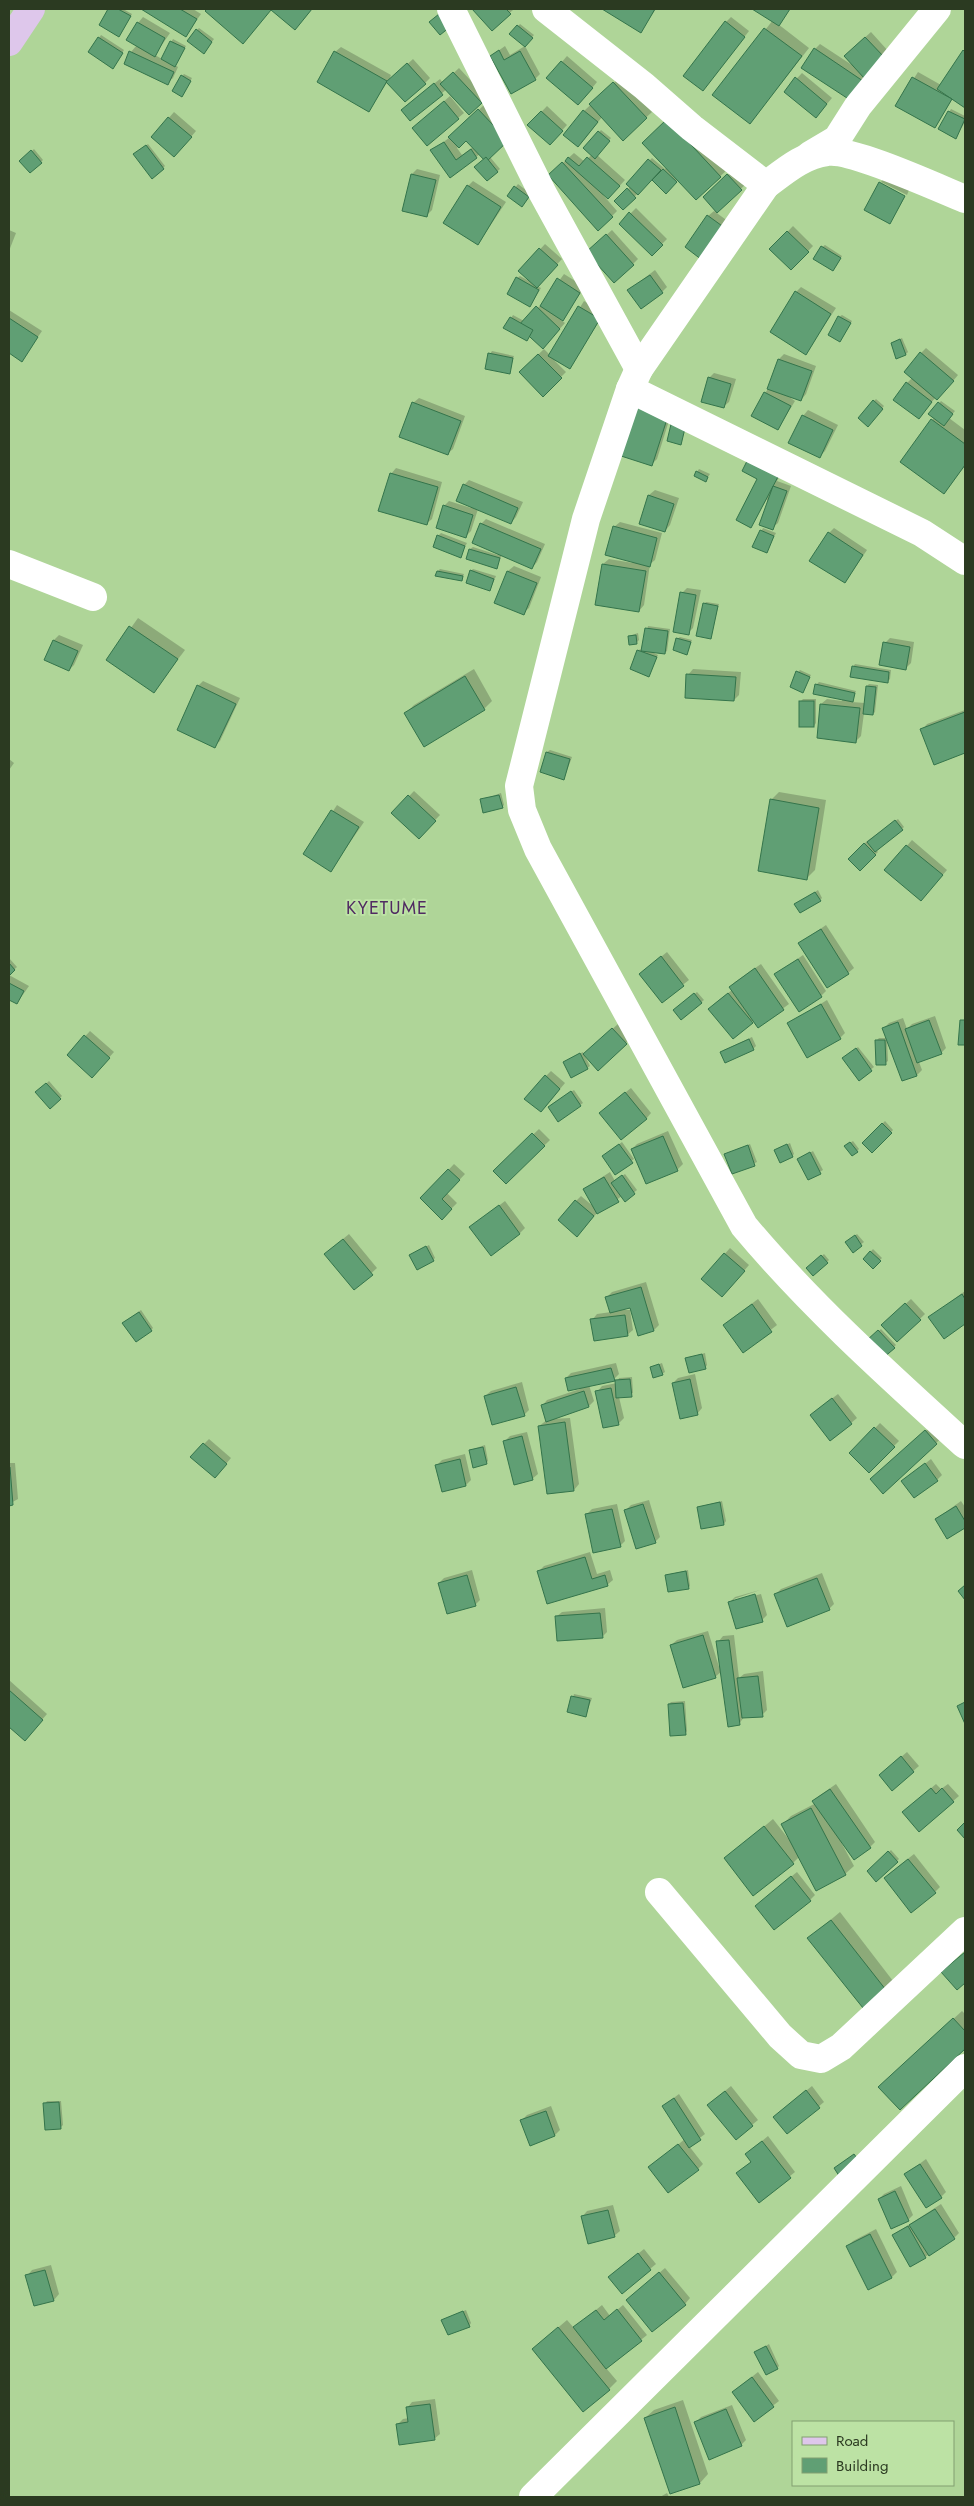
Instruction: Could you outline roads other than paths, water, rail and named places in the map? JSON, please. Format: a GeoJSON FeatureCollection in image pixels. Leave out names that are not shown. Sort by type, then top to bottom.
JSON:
{"type":"FeatureCollection","features":[{"type":"Feature","properties":{"kind":"main road"},"geometry":{"type":"LineString","coordinates":[[9,42],[31,9]]}},
{"type":"Feature","properties":{"kind":"street"},"geometry":{"type":"LineString","coordinates":[[451,9],[635,379],[922,534],[965,561]]}},
{"type":"Feature","properties":{"kind":"street"},"geometry":{"type":"LineString","coordinates":[[546,9],[644,86],[699,134],[766,185]]}},
{"type":"Feature","properties":{"kind":"street"},"geometry":{"type":"LineString","coordinates":[[938,9],[858,106],[837,140],[804,158],[766,185],[635,379],[586,519],[519,786],[522,810],[538,849],[744,1226],[781,1270],[852,1341],[965,1445]]}},
{"type":"Feature","properties":{"kind":"street"},"geometry":{"type":"LineString","coordinates":[[804,158],[828,151],[851,154],[965,199]]}},
{"type":"Feature","properties":{"kind":"street"},"geometry":{"type":"LineString","coordinates":[[9,564],[93,598]]}},
{"type":"Feature","properties":{"kind":"street"},"geometry":{"type":"LineString","coordinates":[[659,1892],[780,2036],[801,2054],[821,2059],[841,2047],[965,1931]]}},
{"type":"Feature","properties":{"kind":"street"},"geometry":{"type":"LineString","coordinates":[[533,2497],[965,2068]]}},
{"type":"Feature","properties":{"kind":"district","name":"KYETUME"},"geometry":{"type":"Point","coordinates":[387,908]}}]}
